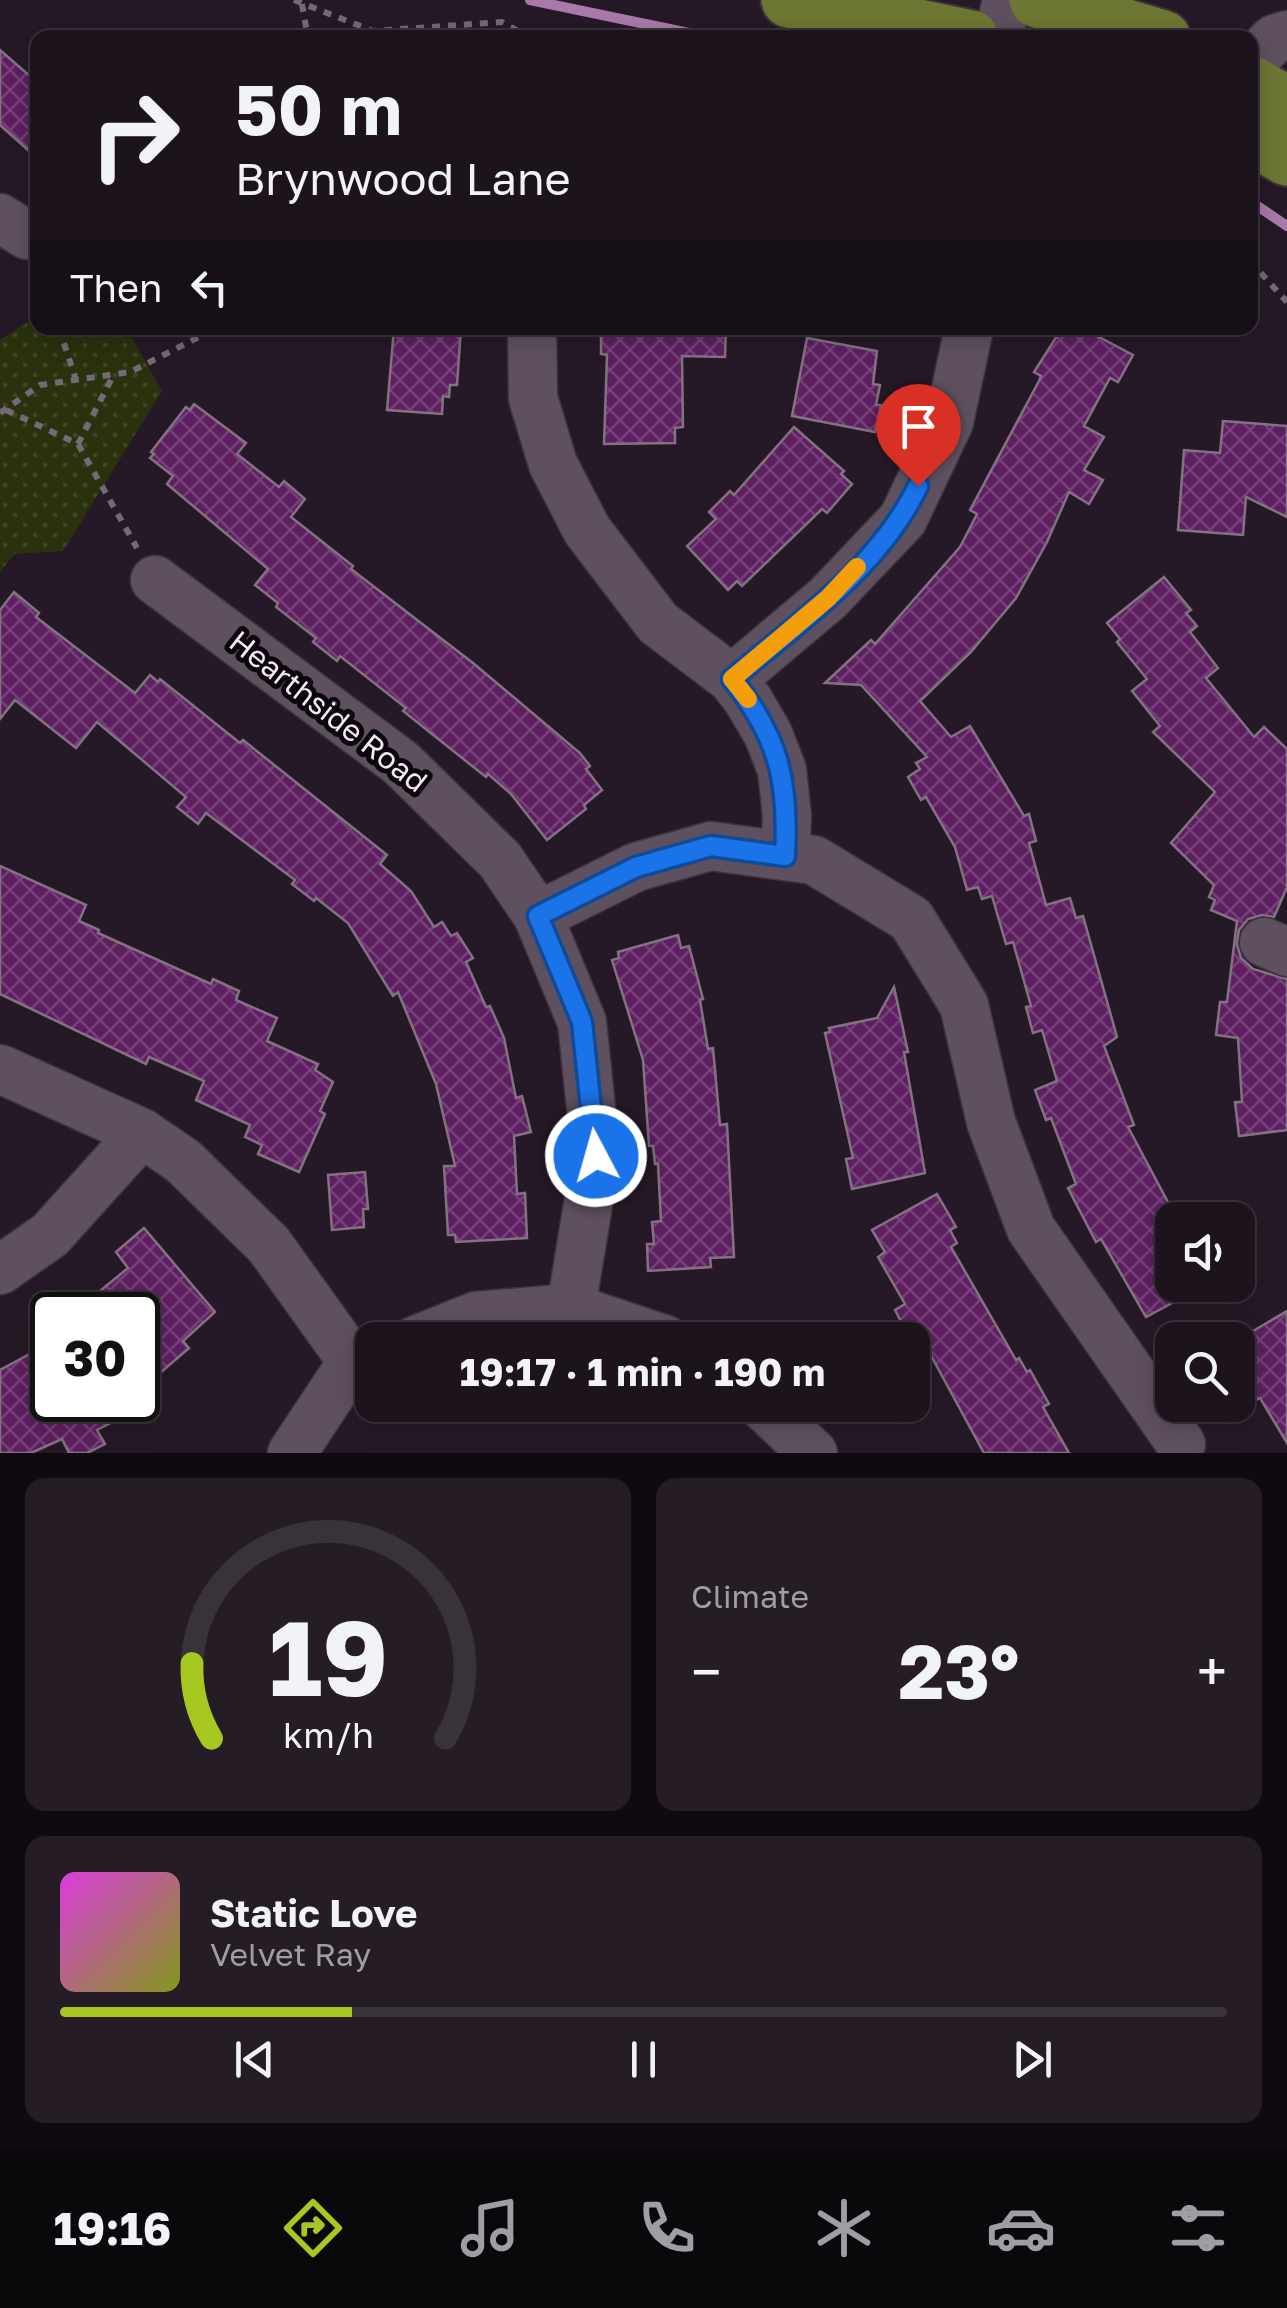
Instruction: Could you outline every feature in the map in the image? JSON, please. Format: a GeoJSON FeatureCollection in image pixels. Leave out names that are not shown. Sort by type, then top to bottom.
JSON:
{"type":"FeatureCollection","features":[{"type":"Feature","properties":{"kind":"main road"},"geometry":{"type":"LineString","coordinates":[[789,0],[933,30]]}},
{"type":"Feature","properties":{"kind":"main road"},"geometry":{"type":"LineString","coordinates":[[1038,0],[1137,30]]}},
{"type":"Feature","properties":{"kind":"main road"},"geometry":{"type":"LineString","coordinates":[[1258,88],[1287,104]]}},
{"type":"Feature","properties":{"kind":"main road"},"geometry":{"type":"LineString","coordinates":[[1258,142],[1287,158]]}},
{"type":"Feature","properties":{"kind":"street"},"geometry":{"type":"LineString","coordinates":[[1000,30],[1007,0]]}},
{"type":"Feature","properties":{"kind":"street"},"geometry":{"type":"LineString","coordinates":[[1258,56],[1274,39],[1287,35]]}},
{"type":"Feature","properties":{"kind":"street"},"geometry":{"type":"LineString","coordinates":[[532,335],[533,398],[553,464],[586,530],[658,623],[732,679],[768,734],[782,770],[787,816],[785,856]]}},
{"type":"Feature","properties":{"kind":"street"},"geometry":{"type":"LineString","coordinates":[[732,679],[828,598],[902,519],[949,422],[967,335]]}},
{"type":"Feature","properties":{"kind":"street","name":"Hearthside Road"},"geometry":{"type":"LineString","coordinates":[[154,580],[401,763],[500,860],[538,916],[582,1022],[596,1156],[571,1308]]}},
{"type":"Feature","properties":{"kind":"street"},"geometry":{"type":"LineString","coordinates":[[538,916],[636,867],[711,846],[814,860],[910,918],[964,1005],[991,1122],[1031,1229],[1181,1444]]}},
{"type":"Feature","properties":{"kind":"street"},"geometry":{"type":"LineString","coordinates":[[0,1069],[142,1133],[183,1162],[269,1245],[355,1350]]}},
{"type":"Feature","properties":{"kind":"street"},"geometry":{"type":"LineString","coordinates":[[0,1270],[50,1235],[142,1133]]}},
{"type":"Feature","properties":{"kind":"street"},"geometry":{"type":"LineString","coordinates":[[461,1322],[476,1316],[571,1308],[613,1322]]}},
{"type":"Feature","properties":{"kind":"street"},"geometry":{"type":"LineString","coordinates":[[292,1453],[349,1367],[355,1365]]}},
{"type":"Feature","properties":{"kind":"street"},"geometry":{"type":"LineString","coordinates":[[780,1422],[814,1453]]}},
{"type":"Feature","properties":{"kind":"path"},"geometry":{"type":"LineString","coordinates":[[298,2],[370,30]]}},
{"type":"Feature","properties":{"kind":"path"},"geometry":{"type":"LineString","coordinates":[[298,2],[306,30]]}},
{"type":"Feature","properties":{"kind":"path"},"geometry":{"type":"LineString","coordinates":[[387,30],[502,22],[516,30]]}},
{"type":"Feature","properties":{"kind":"path"},"geometry":{"type":"LineString","coordinates":[[1258,270],[1287,302]]}},
{"type":"Feature","properties":{"kind":"path"},"geometry":{"type":"LineString","coordinates":[[61,335],[76,380]]}},
{"type":"Feature","properties":{"kind":"path"},"geometry":{"type":"LineString","coordinates":[[154,580],[78,444],[3,412],[40,384],[130,372],[203,335]]}},
{"type":"Feature","properties":{"kind":"path"},"geometry":{"type":"LineString","coordinates":[[78,444],[114,374]]}},
{"type":"Feature","properties":{"kind":"green space"},"geometry":{"type":"Polygon","coordinates":[[[30,321],[30,335],[130,335],[162,391],[63,551],[14,554],[0,572],[0,340],[30,321]]]}},
{"type":"Feature","properties":{"kind":"building"},"geometry":{"type":"Polygon","coordinates":[[[0,50],[30,76],[30,152],[0,125],[0,50]]]}},
{"type":"Feature","properties":{"kind":"building"},"geometry":{"type":"Polygon","coordinates":[[[393,335],[461,335],[457,385],[450,385],[449,397],[443,396],[442,414],[387,410],[393,335]]]}},
{"type":"Feature","properties":{"kind":"building"},"geometry":{"type":"Polygon","coordinates":[[[601,335],[726,335],[725,357],[682,356],[683,427],[675,428],[675,443],[604,444],[607,355],[601,354],[601,335]]]}},
{"type":"Feature","properties":{"kind":"building"},"geometry":{"type":"Polygon","coordinates":[[[1058,335],[1095,335],[1133,355],[1118,382],[1110,378],[1084,426],[1104,437],[1084,470],[1103,480],[1089,504],[1069,492],[1016,598],[971,652],[920,701],[951,737],[970,726],[1024,816],[1029,814],[1036,841],[1029,843],[1046,905],[1070,898],[1076,918],[1083,916],[1117,1037],[1104,1046],[1134,1125],[1128,1127],[1168,1202],[1155,1202],[1155,1302],[1172,1303],[1146,1317],[1101,1239],[1096,1242],[1068,1188],[1076,1184],[1051,1118],[1046,1120],[1035,1090],[1057,1081],[1042,1030],[1033,1033],[1026,1007],[1031,1006],[1013,942],[1006,944],[992,896],[982,899],[978,887],[967,890],[955,847],[926,797],[921,800],[908,777],[920,769],[916,763],[927,757],[861,685],[825,683],[871,640],[875,644],[960,547],[977,514],[970,510],[1041,376],[1034,372],[1058,335]]]}},
{"type":"Feature","properties":{"kind":"building"},"geometry":{"type":"Polygon","coordinates":[[[807,338],[877,351],[873,384],[880,385],[876,405],[881,405],[875,432],[792,416],[807,338]]]}},
{"type":"Feature","properties":{"kind":"building"},"geometry":{"type":"Polygon","coordinates":[[[194,404],[246,443],[237,454],[279,487],[284,481],[305,499],[291,517],[580,753],[590,766],[586,769],[602,790],[584,805],[586,809],[547,840],[511,794],[488,774],[486,777],[403,711],[406,708],[340,656],[337,661],[313,642],[316,638],[276,607],[278,603],[255,585],[268,569],[167,484],[173,476],[150,458],[186,407],[190,410],[194,404]]]}},
{"type":"Feature","properties":{"kind":"building"},"geometry":{"type":"Polygon","coordinates":[[[1223,421],[1287,426],[1287,517],[1246,497],[1243,535],[1178,530],[1184,450],[1220,453],[1223,421]]]}},
{"type":"Feature","properties":{"kind":"building"},"geometry":{"type":"Polygon","coordinates":[[[794,427],[844,471],[841,474],[852,484],[827,513],[822,509],[742,586],[737,581],[728,590],[687,546],[716,519],[709,512],[730,491],[734,495],[794,427]]]}},
{"type":"Feature","properties":{"kind":"building"},"geometry":{"type":"Polygon","coordinates":[[[1164,577],[1191,610],[1186,613],[1197,626],[1190,632],[1218,668],[1206,678],[1254,737],[1264,727],[1287,749],[1287,887],[1274,917],[1248,919],[1239,930],[1237,944],[1241,958],[1253,969],[1287,979],[1287,1130],[1239,1136],[1235,1102],[1242,1102],[1238,1038],[1216,1035],[1220,1002],[1227,1002],[1237,921],[1211,910],[1215,900],[1209,897],[1214,885],[1171,843],[1215,792],[1153,732],[1160,726],[1132,691],[1147,679],[1107,623],[1164,577]]]}},
{"type":"Feature","properties":{"kind":"building"},"geometry":{"type":"Polygon","coordinates":[[[14,592],[39,613],[36,617],[135,693],[150,675],[158,682],[160,679],[240,743],[243,740],[387,855],[380,864],[411,891],[434,927],[442,922],[451,936],[457,933],[473,958],[466,962],[504,1038],[516,1098],[522,1096],[531,1132],[514,1136],[517,1194],[525,1193],[527,1238],[456,1242],[455,1235],[448,1235],[444,1166],[455,1166],[436,1084],[398,992],[393,996],[348,923],[292,884],[295,880],[206,813],[198,824],[177,807],[186,797],[97,722],[76,748],[15,700],[0,719],[0,610],[14,592]]]}},
{"type":"Feature","properties":{"kind":"building"},"geometry":{"type":"Polygon","coordinates":[[[0,866],[86,905],[79,921],[99,930],[98,933],[211,984],[213,979],[239,991],[236,1000],[277,1018],[267,1041],[318,1064],[315,1070],[333,1082],[320,1111],[325,1114],[299,1172],[258,1154],[262,1145],[245,1137],[250,1125],[196,1100],[204,1081],[149,1057],[146,1064],[0,994],[0,866]]]}},
{"type":"Feature","properties":{"kind":"building"},"geometry":{"type":"Polygon","coordinates":[[[678,935],[681,948],[689,946],[703,999],[700,1000],[708,1049],[713,1048],[720,1125],[727,1124],[734,1257],[710,1258],[711,1267],[648,1271],[647,1244],[654,1244],[652,1222],[661,1221],[658,1164],[653,1146],[649,1146],[643,1060],[612,960],[619,958],[618,952],[678,935]]]}},
{"type":"Feature","properties":{"kind":"building"},"geometry":{"type":"Polygon","coordinates":[[[894,987],[908,1052],[904,1052],[925,1173],[852,1189],[846,1159],[853,1158],[825,1033],[830,1032],[829,1028],[877,1018],[894,987]]]}},
{"type":"Feature","properties":{"kind":"building"},"geometry":{"type":"Polygon","coordinates":[[[365,1172],[368,1209],[363,1209],[364,1227],[332,1230],[328,1175],[365,1172]]]}},
{"type":"Feature","properties":{"kind":"building"},"geometry":{"type":"Polygon","coordinates":[[[937,1194],[956,1227],[950,1230],[957,1243],[951,1247],[1016,1360],[1019,1358],[1027,1372],[1030,1370],[1049,1404],[1043,1407],[1069,1453],[984,1453],[930,1354],[930,1322],[901,1322],[895,1310],[905,1304],[878,1257],[885,1252],[872,1230],[937,1194]]]}},
{"type":"Feature","properties":{"kind":"building"},"geometry":{"type":"Polygon","coordinates":[[[144,1228],[215,1312],[183,1341],[189,1348],[160,1373],[160,1292],[100,1291],[128,1268],[116,1252],[144,1228]]]}},
{"type":"Feature","properties":{"kind":"building"},"geometry":{"type":"Polygon","coordinates":[[[1287,1311],[1287,1443],[1260,1398],[1255,1400],[1255,1330],[1287,1311]]]}},
{"type":"Feature","properties":{"kind":"building"},"geometry":{"type":"Polygon","coordinates":[[[30,1354],[30,1422],[113,1422],[97,1430],[105,1444],[87,1453],[69,1453],[62,1439],[31,1453],[0,1453],[0,1370],[30,1354]]]}},
{"type":"Feature","properties":{"kind":"waterway"},"geometry":{"type":"LineString","coordinates":[[530,0],[674,30]]}},
{"type":"Feature","properties":{"kind":"waterway"},"geometry":{"type":"LineString","coordinates":[[1258,206],[1287,226]]}},
{"type":"Feature","properties":{"kind":"slow traffic"},"geometry":{"type":"LineString","coordinates":[[748,699],[732,679],[828,598],[857,567]]}},
{"type":"Feature","properties":{"kind":"route"},"geometry":{"type":"LineString","coordinates":[[596,1156],[582,1022],[538,916],[636,867],[711,846],[785,856],[787,816],[782,770],[768,734],[732,679],[828,598],[902,519],[918,486]]}}]}
